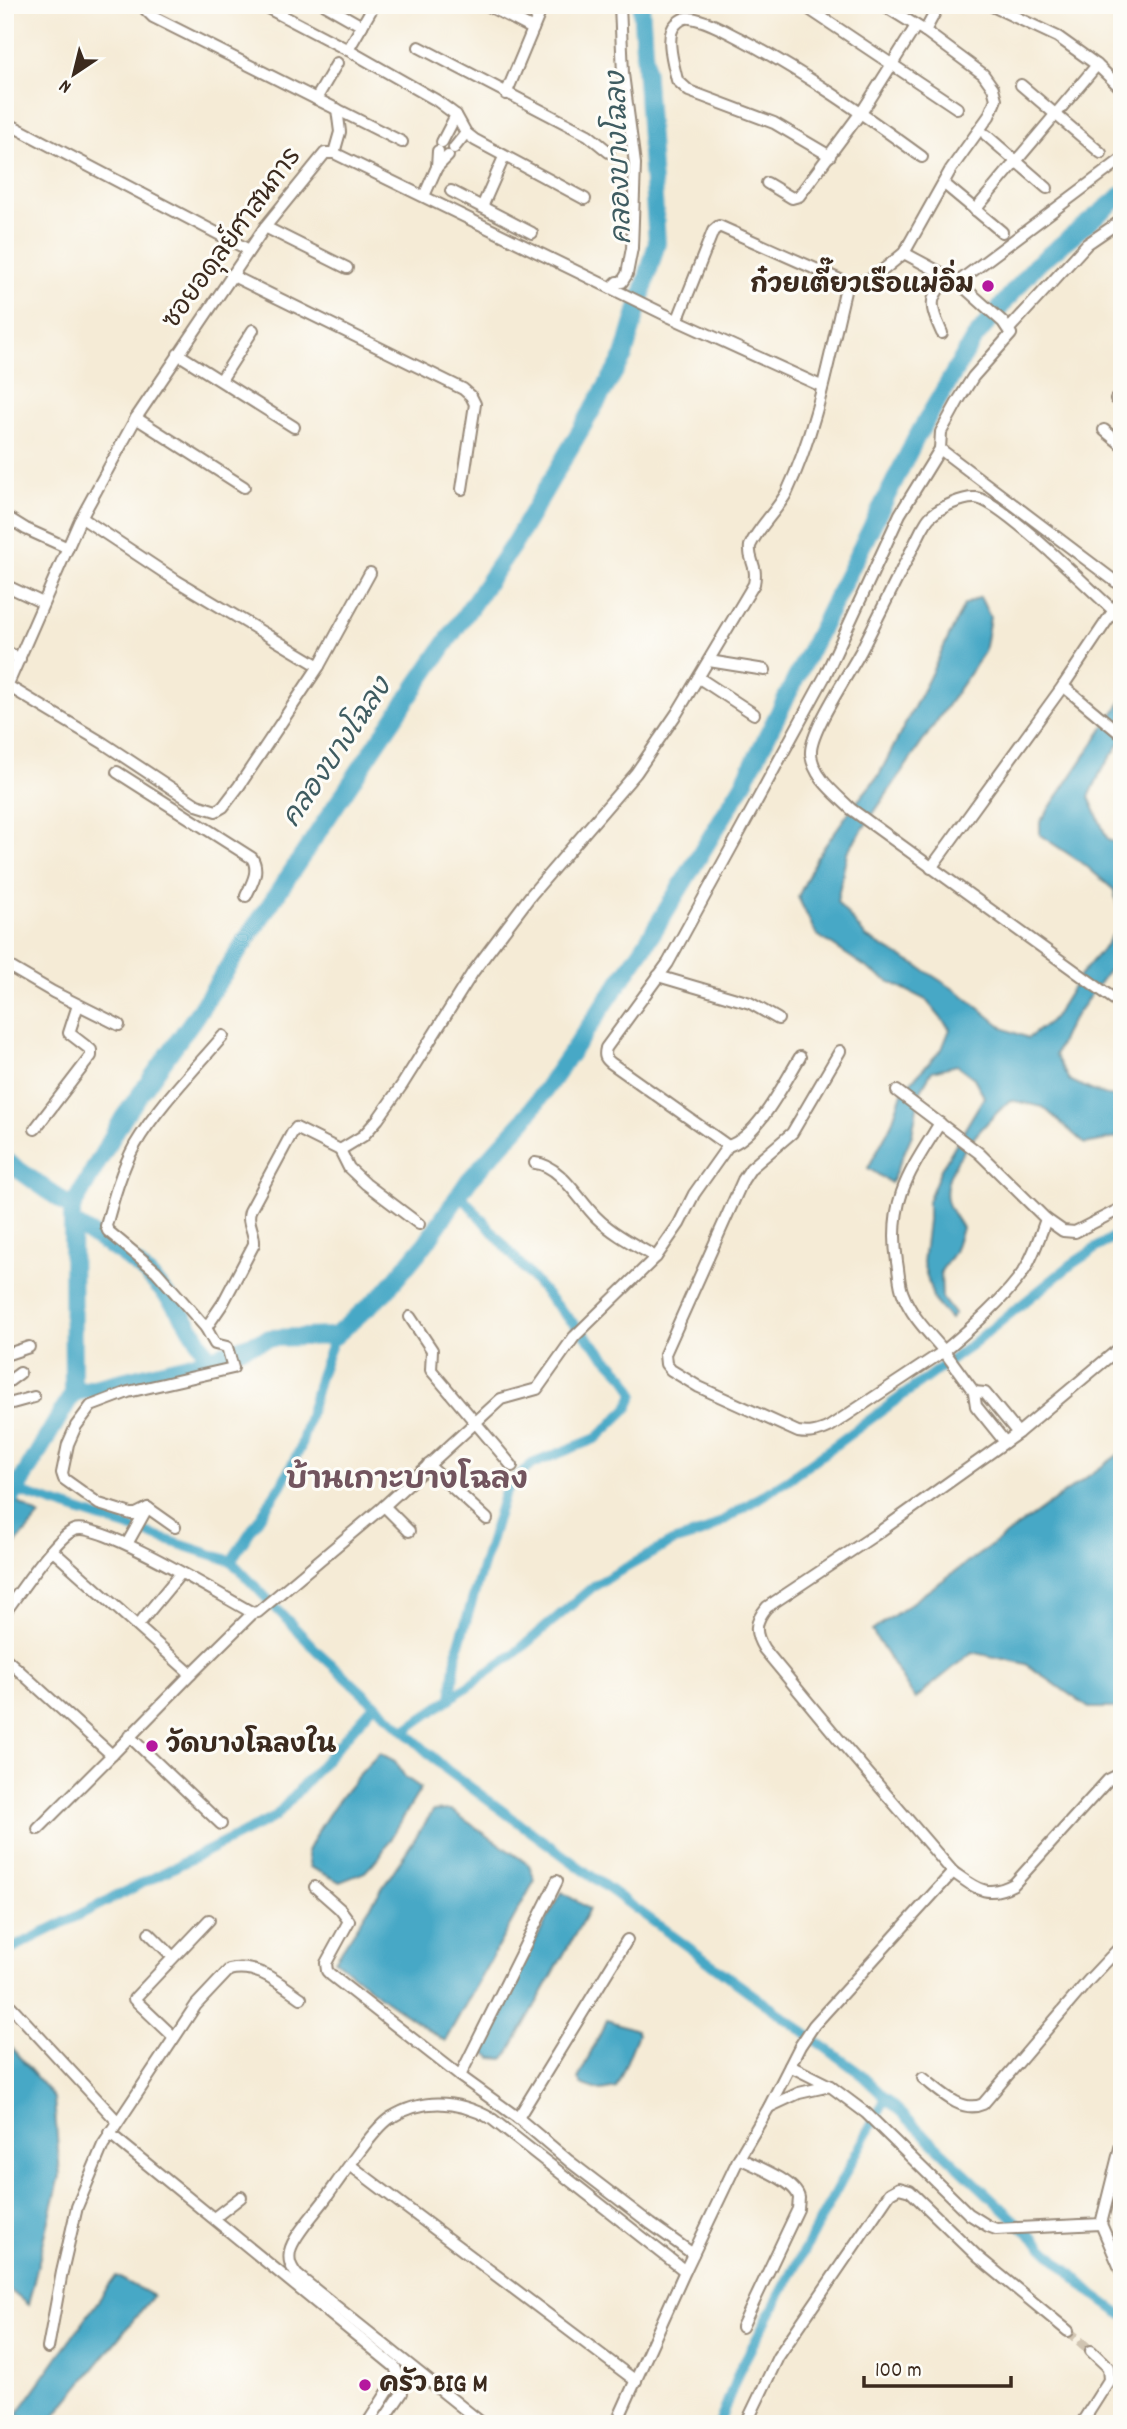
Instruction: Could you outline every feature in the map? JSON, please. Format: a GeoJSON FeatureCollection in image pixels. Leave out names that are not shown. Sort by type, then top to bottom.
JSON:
{"type":"FeatureCollection","features":[{"type":"Feature","properties":{"kind":"street"},"geometry":{"type":"LineString","coordinates":[[146,5],[145,9],[153,17],[402,142]]}},
{"type":"Feature","properties":{"kind":"street"},"geometry":{"type":"LineString","coordinates":[[261,5],[436,100],[456,115],[466,133],[475,140],[585,199]]}},
{"type":"Feature","properties":{"kind":"street"},"geometry":{"type":"LineString","coordinates":[[325,5],[362,26]]}},
{"type":"Feature","properties":{"kind":"street"},"geometry":{"type":"LineString","coordinates":[[348,50],[374,5]]}},
{"type":"Feature","properties":{"kind":"street"},"geometry":{"type":"LineString","coordinates":[[487,5],[533,29]]}},
{"type":"Feature","properties":{"kind":"street"},"geometry":{"type":"LineString","coordinates":[[506,94],[543,5]]}},
{"type":"Feature","properties":{"kind":"street"},"geometry":{"type":"LineString","coordinates":[[612,288],[617,282],[622,282],[627,274],[632,248],[635,164],[623,74],[620,5]]}},
{"type":"Feature","properties":{"kind":"street"},"geometry":{"type":"LineString","coordinates":[[803,5],[957,108]]}},
{"type":"Feature","properties":{"kind":"street"},"geometry":{"type":"LineString","coordinates":[[674,318],[713,231],[719,226],[848,283],[864,281],[877,275],[904,253],[951,169],[989,116],[996,99],[993,88],[983,74],[883,5]]}},
{"type":"Feature","properties":{"kind":"street"},"geometry":{"type":"LineString","coordinates":[[767,183],[792,198],[799,196],[861,113],[891,65],[939,5]]}},
{"type":"Feature","properties":{"kind":"street"},"geometry":{"type":"LineString","coordinates":[[990,5],[1058,37],[1097,65],[1122,89]]}},
{"type":"Feature","properties":{"kind":"street"},"geometry":{"type":"LineString","coordinates":[[1118,5],[1122,9]]}},
{"type":"Feature","properties":{"kind":"street"},"geometry":{"type":"LineString","coordinates":[[830,156],[774,123],[681,86],[677,80],[671,40],[673,26],[687,18],[720,28],[783,61],[922,157]]}},
{"type":"Feature","properties":{"kind":"street"},"geometry":{"type":"LineString","coordinates":[[419,47],[588,135],[609,152]]}},
{"type":"Feature","properties":{"kind":"street"},"geometry":{"type":"LineString","coordinates":[[316,99],[337,63]]}},
{"type":"Feature","properties":{"kind":"street"},"geometry":{"type":"LineString","coordinates":[[975,210],[1097,65]]}},
{"type":"Feature","properties":{"kind":"street"},"geometry":{"type":"LineString","coordinates":[[1021,85],[1101,153]]}},
{"type":"Feature","properties":{"kind":"street"},"geometry":{"type":"LineString","coordinates":[[334,153],[340,132],[337,109]]}},
{"type":"Feature","properties":{"kind":"street"},"geometry":{"type":"LineString","coordinates":[[424,196],[446,149],[456,115]]}},
{"type":"Feature","properties":{"kind":"street"},"geometry":{"type":"LineString","coordinates":[[5,122],[248,250]]}},
{"type":"Feature","properties":{"kind":"street"},"geometry":{"type":"LineString","coordinates":[[446,149],[466,133]]}},
{"type":"Feature","properties":{"kind":"street"},"geometry":{"type":"LineString","coordinates":[[986,135],[1047,188]]}},
{"type":"Feature","properties":{"kind":"street","name":"ซอยอดุลย์ศาสนการ"},"geometry":{"type":"LineString","coordinates":[[7,689],[82,518],[136,418],[248,250],[325,153],[334,153],[674,318],[821,386]]}},
{"type":"Feature","properties":{"kind":"street"},"geometry":{"type":"LineString","coordinates":[[482,207],[504,157]]}},
{"type":"Feature","properties":{"kind":"street"},"geometry":{"type":"LineString","coordinates":[[942,333],[932,303],[938,287],[954,280],[1122,159]]}},
{"type":"Feature","properties":{"kind":"street"},"geometry":{"type":"LineString","coordinates":[[948,187],[1002,232]]}},
{"type":"Feature","properties":{"kind":"street"},"geometry":{"type":"LineString","coordinates":[[451,191],[531,233]]}},
{"type":"Feature","properties":{"kind":"street"},"geometry":{"type":"LineString","coordinates":[[1006,326],[1087,244],[1122,220]]}},
{"type":"Feature","properties":{"kind":"street"},"geometry":{"type":"LineString","coordinates":[[265,227],[347,268]]}},
{"type":"Feature","properties":{"kind":"street"},"geometry":{"type":"LineString","coordinates":[[728,1146],[611,1063],[605,1056],[606,1048],[658,976],[743,828],[825,676],[900,514],[940,449],[941,432],[958,401],[973,377],[1011,334],[979,298],[954,280],[904,253]]}},
{"type":"Feature","properties":{"kind":"street"},"geometry":{"type":"LineString","coordinates":[[231,275],[463,389],[471,396],[475,404],[462,489]]}},
{"type":"Feature","properties":{"kind":"street"},"geometry":{"type":"LineString","coordinates":[[340,1150],[363,1136],[378,1119],[473,972],[531,895],[636,773],[709,661],[754,584],[756,573],[749,554],[750,545],[786,494],[814,420],[848,283]]}},
{"type":"Feature","properties":{"kind":"street"},"geometry":{"type":"LineString","coordinates":[[221,380],[253,330]]}},
{"type":"Feature","properties":{"kind":"street"},"geometry":{"type":"LineString","coordinates":[[178,354],[294,427]]}},
{"type":"Feature","properties":{"kind":"street"},"geometry":{"type":"LineString","coordinates":[[136,418],[244,488]]}},
{"type":"Feature","properties":{"kind":"street"},"geometry":{"type":"LineString","coordinates":[[1104,430],[1122,445]]}},
{"type":"Feature","properties":{"kind":"street"},"geometry":{"type":"LineString","coordinates":[[940,449],[1116,582],[1122,583]]}},
{"type":"Feature","properties":{"kind":"street"},"geometry":{"type":"LineString","coordinates":[[1112,610],[1028,533],[991,504],[975,498],[950,504],[930,516],[813,740],[811,753],[816,772],[869,824],[1122,1005]]}},
{"type":"Feature","properties":{"kind":"street"},"geometry":{"type":"LineString","coordinates":[[5,516],[68,548]]}},
{"type":"Feature","properties":{"kind":"street"},"geometry":{"type":"LineString","coordinates":[[82,518],[177,581],[319,666]]}},
{"type":"Feature","properties":{"kind":"street"},"geometry":{"type":"LineString","coordinates":[[7,689],[103,743],[197,805],[216,811],[223,807],[239,786],[319,666],[370,573]]}},
{"type":"Feature","properties":{"kind":"street"},"geometry":{"type":"LineString","coordinates":[[5,585],[43,603]]}},
{"type":"Feature","properties":{"kind":"street"},"geometry":{"type":"LineString","coordinates":[[931,868],[1063,686],[1122,597]]}},
{"type":"Feature","properties":{"kind":"street"},"geometry":{"type":"LineString","coordinates":[[5,651],[20,659]]}},
{"type":"Feature","properties":{"kind":"street"},"geometry":{"type":"LineString","coordinates":[[709,661],[765,670]]}},
{"type":"Feature","properties":{"kind":"street"},"geometry":{"type":"LineString","coordinates":[[699,678],[754,714]]}},
{"type":"Feature","properties":{"kind":"street"},"geometry":{"type":"LineString","coordinates":[[1063,686],[1122,735]]}},
{"type":"Feature","properties":{"kind":"street"},"geometry":{"type":"LineString","coordinates":[[117,772],[252,858],[256,863],[256,874],[246,896]]}},
{"type":"Feature","properties":{"kind":"street"},"geometry":{"type":"LineString","coordinates":[[5,964],[119,1026]]}},
{"type":"Feature","properties":{"kind":"street"},"geometry":{"type":"LineString","coordinates":[[658,976],[750,1003],[778,1019]]}},
{"type":"Feature","properties":{"kind":"street"},"geometry":{"type":"LineString","coordinates":[[35,1129],[91,1056],[91,1050],[69,1033],[78,1005]]}},
{"type":"Feature","properties":{"kind":"street"},"geometry":{"type":"LineString","coordinates":[[147,1509],[134,1515],[99,1504],[64,1479],[62,1473],[68,1444],[91,1406],[128,1392],[233,1368],[227,1347],[215,1345],[206,1328],[156,1271],[107,1231],[106,1226],[116,1192],[135,1146],[156,1116],[223,1036]]}},
{"type":"Feature","properties":{"kind":"street"},"geometry":{"type":"LineString","coordinates":[[840,1051],[792,1133],[751,1168],[743,1180],[665,1354],[666,1364],[675,1373],[699,1387],[798,1432],[806,1434],[829,1427],[947,1354],[1024,1270],[1046,1219]]}},
{"type":"Feature","properties":{"kind":"street"},"geometry":{"type":"LineString","coordinates":[[38,1829],[255,1612],[384,1506],[501,1399],[537,1389],[574,1337],[656,1257],[694,1194],[728,1146],[737,1143],[752,1130],[800,1057]]}},
{"type":"Feature","properties":{"kind":"street"},"geometry":{"type":"LineString","coordinates":[[897,1091],[979,1153],[1046,1219],[1070,1233],[1122,1208]]}},
{"type":"Feature","properties":{"kind":"street"},"geometry":{"type":"LineString","coordinates":[[940,1123],[906,1177],[895,1217],[895,1248],[902,1293],[913,1314],[964,1376],[974,1392],[976,1406],[1005,1442]]}},
{"type":"Feature","properties":{"kind":"street"},"geometry":{"type":"LineString","coordinates":[[206,1328],[223,1303],[254,1244],[247,1219],[296,1128],[340,1150],[349,1168],[366,1184],[419,1224]]}},
{"type":"Feature","properties":{"kind":"street"},"geometry":{"type":"LineString","coordinates":[[534,1163],[548,1167],[569,1185],[596,1217],[620,1236],[656,1257]]}},
{"type":"Feature","properties":{"kind":"street"},"geometry":{"type":"LineString","coordinates":[[410,1317],[432,1350],[430,1370],[512,1466]]}},
{"type":"Feature","properties":{"kind":"street"},"geometry":{"type":"LineString","coordinates":[[1122,1346],[1018,1433],[875,1535],[767,1607],[756,1623],[764,1649],[836,1736],[953,1872],[986,1892],[1003,1890],[1014,1884],[1108,1780],[1122,1773]]}},
{"type":"Feature","properties":{"kind":"street"},"geometry":{"type":"LineString","coordinates":[[5,1355],[29,1347]]}},
{"type":"Feature","properties":{"kind":"street"},"geometry":{"type":"LineString","coordinates":[[5,1384],[20,1373]]}},
{"type":"Feature","properties":{"kind":"street"},"geometry":{"type":"LineString","coordinates":[[974,1392],[985,1393],[1018,1433]]}},
{"type":"Feature","properties":{"kind":"street"},"geometry":{"type":"LineString","coordinates":[[5,1405],[34,1398]]}},
{"type":"Feature","properties":{"kind":"street"},"geometry":{"type":"LineString","coordinates":[[428,1465],[487,1519]]}},
{"type":"Feature","properties":{"kind":"street"},"geometry":{"type":"LineString","coordinates":[[384,1506],[409,1531]]}},
{"type":"Feature","properties":{"kind":"street"},"geometry":{"type":"LineString","coordinates":[[147,1509],[175,1527]]}},
{"type":"Feature","properties":{"kind":"street"},"geometry":{"type":"LineString","coordinates":[[127,1544],[147,1509]]}},
{"type":"Feature","properties":{"kind":"street"},"geometry":{"type":"LineString","coordinates":[[5,1612],[52,1550],[73,1530],[88,1529],[127,1544],[255,1612]]}},
{"type":"Feature","properties":{"kind":"street"},"geometry":{"type":"LineString","coordinates":[[52,1550],[191,1674]]}},
{"type":"Feature","properties":{"kind":"street"},"geometry":{"type":"LineString","coordinates":[[138,1625],[181,1573]]}},
{"type":"Feature","properties":{"kind":"street"},"geometry":{"type":"LineString","coordinates":[[5,1658],[112,1755]]}},
{"type":"Feature","properties":{"kind":"street"},"geometry":{"type":"LineString","coordinates":[[129,1736],[221,1824]]}},
{"type":"Feature","properties":{"kind":"street"},"geometry":{"type":"LineString","coordinates":[[616,2424],[738,2158],[769,2107],[800,2046],[814,2025],[953,1872]]}},
{"type":"Feature","properties":{"kind":"street"},"geometry":{"type":"LineString","coordinates":[[460,2076],[557,1881]]}},
{"type":"Feature","properties":{"kind":"street"},"geometry":{"type":"LineString","coordinates":[[315,1887],[341,1909],[349,1921],[326,1963],[327,1971],[518,2118],[610,2193],[693,2254]]}},
{"type":"Feature","properties":{"kind":"street"},"geometry":{"type":"LineString","coordinates":[[174,2037],[134,1999],[209,1920]]}},
{"type":"Feature","properties":{"kind":"street"},"geometry":{"type":"LineString","coordinates":[[149,1933],[173,1957]]}},
{"type":"Feature","properties":{"kind":"street"},"geometry":{"type":"LineString","coordinates":[[518,2118],[627,1940]]}},
{"type":"Feature","properties":{"kind":"street"},"geometry":{"type":"LineString","coordinates":[[923,2078],[955,2102],[975,2106],[983,2104],[1122,1945]]}},
{"type":"Feature","properties":{"kind":"street"},"geometry":{"type":"LineString","coordinates":[[48,2348],[77,2207],[109,2133],[196,2005],[229,1970],[247,1969],[261,1972],[300,1998]]}},
{"type":"Feature","properties":{"kind":"street"},"geometry":{"type":"LineString","coordinates":[[5,2000],[117,2121]]}},
{"type":"Feature","properties":{"kind":"street"},"geometry":{"type":"LineString","coordinates":[[790,2066],[830,2087],[866,2113],[978,2221],[996,2228],[1101,2224]]}},
{"type":"Feature","properties":{"kind":"street"},"geometry":{"type":"LineString","coordinates":[[769,2107],[799,2093],[830,2087]]}},
{"type":"Feature","properties":{"kind":"street"},"geometry":{"type":"LineString","coordinates":[[483,2424],[297,2276],[291,2267],[290,2248],[350,2165],[390,2118],[433,2102],[460,2105],[475,2110],[492,2119],[685,2271]]}},
{"type":"Feature","properties":{"kind":"street"},"geometry":{"type":"LineString","coordinates":[[109,2133],[395,2367],[398,2375],[367,2424]]}},
{"type":"Feature","properties":{"kind":"street"},"geometry":{"type":"LineString","coordinates":[[1122,2140],[1101,2224],[1122,2273]]}},
{"type":"Feature","properties":{"kind":"street"},"geometry":{"type":"LineString","coordinates":[[738,2158],[776,2176],[794,2189],[799,2199],[798,2209],[742,2328]]}},
{"type":"Feature","properties":{"kind":"street"},"geometry":{"type":"LineString","coordinates":[[350,2165],[636,2381]]}},
{"type":"Feature","properties":{"kind":"street"},"geometry":{"type":"LineString","coordinates":[[746,2424],[778,2357],[890,2193],[899,2188],[910,2191],[978,2257],[1068,2331]]}},
{"type":"Feature","properties":{"kind":"street"},"geometry":{"type":"LineString","coordinates":[[214,2218],[241,2197]]}},
{"type":"Feature","properties":{"kind":"street"},"geometry":{"type":"LineString","coordinates":[[1081,2424],[1109,2380],[1108,2367],[1091,2351]]}},
{"type":"Feature","properties":{"kind":"street"},"geometry":{"type":"LineString","coordinates":[[381,2424],[402,2393]]}},
{"type":"Feature","properties":{"kind":"water"},"geometry":{"type":"Polygon","coordinates":[[[980,597],[990,617],[984,652],[847,852],[837,902],[867,938],[963,995],[1005,1029],[1028,1038],[1053,1019],[1081,974],[1106,945],[1121,922],[1114,890],[1085,865],[1040,835],[1040,822],[1122,701],[1122,740],[1101,771],[1089,797],[1107,838],[1122,848],[1122,952],[1068,1026],[1055,1055],[1069,1080],[1118,1098],[1122,1119],[1116,1138],[1085,1144],[1043,1107],[1010,1100],[979,1132],[958,1159],[947,1186],[948,1203],[962,1228],[954,1252],[941,1271],[942,1298],[954,1314],[950,1319],[934,1301],[923,1263],[928,1201],[941,1169],[984,1097],[974,1078],[957,1065],[932,1071],[920,1092],[912,1135],[891,1183],[868,1168],[891,1125],[903,1090],[942,1049],[950,1029],[926,1000],[882,978],[816,934],[798,897],[817,857],[879,775],[964,605],[980,597]]]}},
{"type":"Feature","properties":{"kind":"water"},"geometry":{"type":"Polygon","coordinates":[[[1122,1452],[1122,1708],[1089,1708],[1026,1664],[972,1652],[915,1699],[872,1631],[1122,1452]]]}},
{"type":"Feature","properties":{"kind":"water"},"geometry":{"type":"Polygon","coordinates":[[[5,1494],[40,1516],[5,1556],[5,1494]]]}},
{"type":"Feature","properties":{"kind":"water"},"geometry":{"type":"Polygon","coordinates":[[[380,1753],[395,1761],[405,1777],[421,1788],[380,1856],[365,1872],[340,1882],[310,1867],[307,1851],[339,1799],[380,1753]]]}},
{"type":"Feature","properties":{"kind":"water"},"geometry":{"type":"Polygon","coordinates":[[[451,1810],[529,1865],[535,1880],[445,2041],[384,1999],[335,1960],[433,1811],[451,1810]]]}},
{"type":"Feature","properties":{"kind":"water"},"geometry":{"type":"Polygon","coordinates":[[[562,1892],[589,1909],[508,2054],[503,2059],[492,2058],[482,2050],[481,2041],[562,1892]]]}},
{"type":"Feature","properties":{"kind":"water"},"geometry":{"type":"Polygon","coordinates":[[[607,2020],[636,2030],[638,2034],[616,2088],[601,2091],[581,2084],[578,2079],[607,2020]]]}},
{"type":"Feature","properties":{"kind":"water"},"geometry":{"type":"Polygon","coordinates":[[[5,2040],[54,2098],[60,2176],[28,2305],[5,2286],[5,2040]]]}},
{"type":"Feature","properties":{"kind":"water"},"geometry":{"type":"Polygon","coordinates":[[[116,2276],[153,2296],[54,2417],[36,2423],[17,2414],[116,2276]]]}},
{"type":"Feature","properties":{"kind":"waterway","name":"คลองบางโฉลง"},"geometry":{"type":"LineString","coordinates":[[5,1509],[73,1393],[72,1208],[123,1118],[193,1020],[513,545],[624,356],[657,243],[641,5]]}},
{"type":"Feature","properties":{"kind":"waterway"},"geometry":{"type":"LineString","coordinates":[[73,1393],[189,1365],[270,1338],[335,1336],[385,1292],[426,1243],[469,1180],[525,1119],[644,947],[743,784],[916,438],[973,340],[1035,266],[1122,195]]}},
{"type":"Feature","properties":{"kind":"waterway"},"geometry":{"type":"LineString","coordinates":[[5,1160],[72,1208]]}},
{"type":"Feature","properties":{"kind":"waterway"},"geometry":{"type":"LineString","coordinates":[[451,1698],[457,1651],[504,1495],[514,1480],[532,1464],[597,1438],[628,1408],[634,1394],[625,1377],[552,1301],[460,1194]]}},
{"type":"Feature","properties":{"kind":"waterway"},"geometry":{"type":"LineString","coordinates":[[72,1223],[124,1255],[152,1279],[183,1317],[208,1358]]}},
{"type":"Feature","properties":{"kind":"waterway"},"geometry":{"type":"LineString","coordinates":[[404,1731],[514,1654],[595,1585],[672,1542],[705,1532],[789,1479],[970,1346],[1072,1264],[1122,1231]]}},
{"type":"Feature","properties":{"kind":"waterway"},"geometry":{"type":"LineString","coordinates":[[231,1561],[281,1485],[300,1449],[320,1376],[335,1336]]}},
{"type":"Feature","properties":{"kind":"waterway"},"geometry":{"type":"LineString","coordinates":[[17,1491],[231,1561],[317,1651],[447,1770],[857,2071],[1093,2294],[1122,2315]]}},
{"type":"Feature","properties":{"kind":"waterway"},"geometry":{"type":"LineString","coordinates":[[5,1952],[275,1817],[375,1704]]}},
{"type":"Feature","properties":{"kind":"waterway"},"geometry":{"type":"LineString","coordinates":[[719,2424],[739,2371],[886,2098]]}},
{"type":"Feature","properties":{"kind":"tunnel"},"geometry":{"type":"LineString","coordinates":[[1068,2331],[1091,2351]]}},
{"type":"Feature","properties":{"kind":"place","name":"ก๋วยเตี๊ยวเรือแม่อิ่ม"},"geometry":{"type":"Point","coordinates":[988,286]}},
{"type":"Feature","properties":{"kind":"place","name":"วัดบางโฉลงใน"},"geometry":{"type":"Point","coordinates":[152,1746]}},
{"type":"Feature","properties":{"kind":"place","name":"ครัว BIG M"},"geometry":{"type":"Point","coordinates":[365,2385]}},
{"type":"Feature","properties":{"kind":"district","name":"บ้านเกาะบางโฉลง"},"geometry":{"type":"Point","coordinates":[407,1482]}}]}
